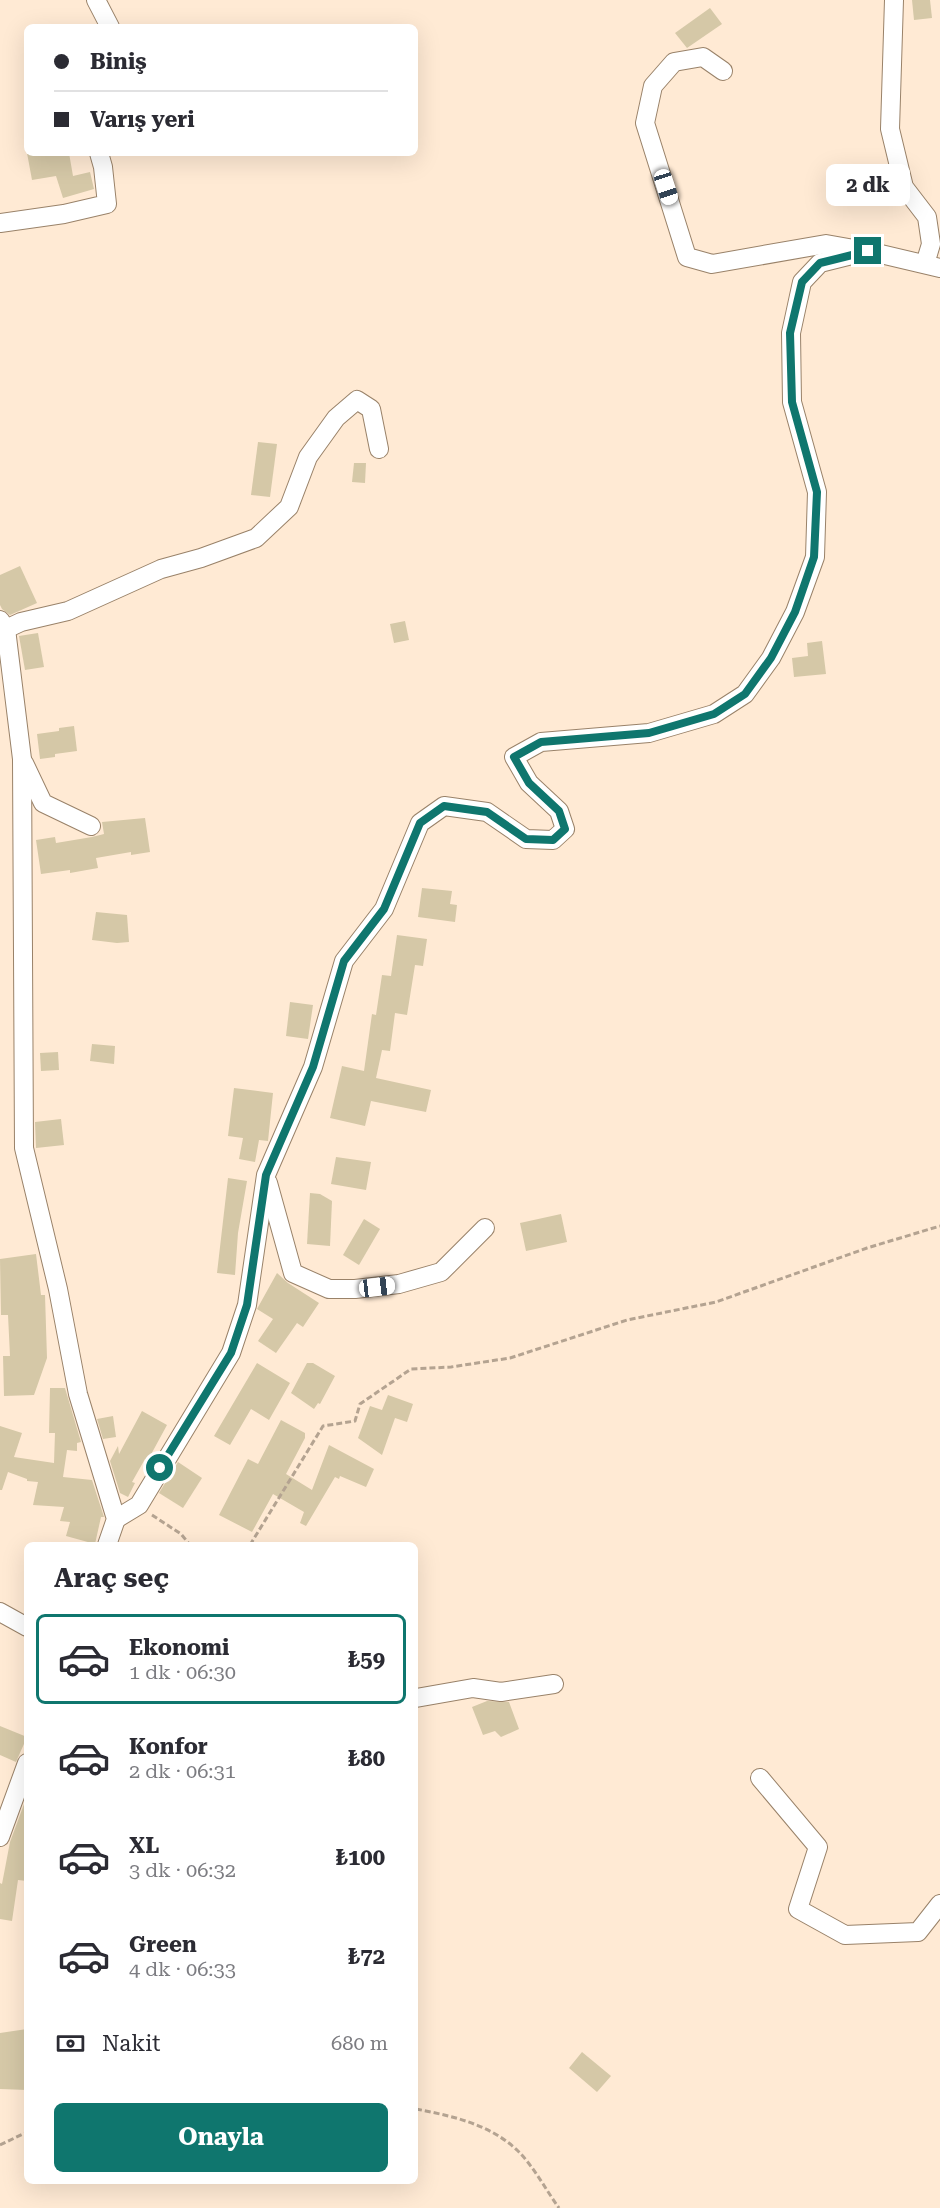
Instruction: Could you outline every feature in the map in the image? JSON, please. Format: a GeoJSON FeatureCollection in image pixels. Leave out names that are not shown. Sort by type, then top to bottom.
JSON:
{"type":"FeatureCollection","features":[{"type":"Feature","properties":{"kind":"street"},"geometry":{"type":"LineString","coordinates":[[96,0],[108,24]]}},
{"type":"Feature","properties":{"kind":"street"},"geometry":{"type":"LineString","coordinates":[[723,71],[703,57],[674,62],[653,86],[645,123],[687,257],[712,264],[826,244],[932,266],[927,217],[904,188],[890,129],[894,0]]}},
{"type":"Feature","properties":{"kind":"street"},"geometry":{"type":"LineString","coordinates":[[0,224],[64,214],[107,204],[100,156]]}},
{"type":"Feature","properties":{"kind":"street"},"geometry":{"type":"LineString","coordinates":[[116,1519],[139,1505],[231,1353],[247,1305],[266,1175],[313,1067],[344,961],[384,909],[420,823],[444,806],[487,812],[526,839],[553,840],[565,829],[559,811],[529,783],[514,757],[541,742],[649,733],[714,714],[745,694],[771,658],[795,612],[814,557],[817,492],[792,402],[790,333],[802,282],[820,263],[868,251]]}},
{"type":"Feature","properties":{"kind":"street"},"geometry":{"type":"LineString","coordinates":[[108,1542],[116,1519],[78,1394],[58,1289],[24,1148],[22,759],[3,624],[68,611],[161,569],[201,558],[256,538],[289,507],[308,457],[336,418],[357,400],[371,409],[379,449]]}},
{"type":"Feature","properties":{"kind":"street"},"geometry":{"type":"LineString","coordinates":[[22,759],[43,803],[91,826]]}},
{"type":"Feature","properties":{"kind":"street"},"geometry":{"type":"LineString","coordinates":[[266,1175],[293,1273],[329,1289],[355,1289],[399,1284],[441,1272],[485,1228]]}},
{"type":"Feature","properties":{"kind":"street"},"geometry":{"type":"LineString","coordinates":[[0,1612],[24,1625]]}},
{"type":"Feature","properties":{"kind":"street"},"geometry":{"type":"LineString","coordinates":[[418,1698],[473,1688],[501,1692],[554,1684]]}},
{"type":"Feature","properties":{"kind":"street"},"geometry":{"type":"LineString","coordinates":[[0,1837],[24,1771]]}},
{"type":"Feature","properties":{"kind":"street"},"geometry":{"type":"LineString","coordinates":[[760,1778],[818,1847],[798,1909],[844,1935],[918,1932],[940,1904]]}},
{"type":"Feature","properties":{"kind":"path"},"geometry":{"type":"LineString","coordinates":[[251,1542],[323,1426],[355,1421],[360,1404],[411,1369],[451,1367],[510,1358],[627,1320],[716,1302],[867,1248],[940,1226]]}},
{"type":"Feature","properties":{"kind":"path"},"geometry":{"type":"LineString","coordinates":[[139,1505],[181,1534],[188,1542]]}},
{"type":"Feature","properties":{"kind":"path"},"geometry":{"type":"LineString","coordinates":[[418,2109],[458,2117],[494,2133],[518,2152],[560,2208]]}},
{"type":"Feature","properties":{"kind":"path"},"geometry":{"type":"LineString","coordinates":[[0,2145],[24,2133]]}},
{"type":"Feature","properties":{"kind":"building"},"geometry":{"type":"Polygon","coordinates":[[[912,0],[930,0],[932,18],[914,20],[912,0]]]}},
{"type":"Feature","properties":{"kind":"building"},"geometry":{"type":"Polygon","coordinates":[[[710,8],[722,24],[687,48],[675,33],[710,8]]]}},
{"type":"Feature","properties":{"kind":"building"},"geometry":{"type":"Polygon","coordinates":[[[28,156],[70,156],[73,176],[90,172],[94,189],[63,198],[56,176],[32,180],[28,156]]]}},
{"type":"Feature","properties":{"kind":"building"},"geometry":{"type":"Polygon","coordinates":[[[258,442],[277,444],[270,497],[251,495],[258,442]]]}},
{"type":"Feature","properties":{"kind":"building"},"geometry":{"type":"Polygon","coordinates":[[[354,463],[366,463],[365,483],[352,482],[354,463]]]}},
{"type":"Feature","properties":{"kind":"building"},"geometry":{"type":"Polygon","coordinates":[[[20,566],[37,603],[10,615],[0,605],[0,575],[20,566]]]}},
{"type":"Feature","properties":{"kind":"building"},"geometry":{"type":"Polygon","coordinates":[[[405,621],[409,640],[394,643],[390,624],[405,621]]]}},
{"type":"Feature","properties":{"kind":"building"},"geometry":{"type":"Polygon","coordinates":[[[38,633],[44,667],[25,670],[19,636],[38,633]]]}},
{"type":"Feature","properties":{"kind":"building"},"geometry":{"type":"Polygon","coordinates":[[[822,641],[826,674],[794,677],[792,658],[808,656],[807,643],[822,641]]]}},
{"type":"Feature","properties":{"kind":"building"},"geometry":{"type":"Polygon","coordinates":[[[74,726],[77,751],[40,759],[37,734],[74,726]]]}},
{"type":"Feature","properties":{"kind":"building"},"geometry":{"type":"Polygon","coordinates":[[[145,818],[150,852],[131,855],[131,852],[96,858],[98,868],[70,873],[70,870],[41,874],[36,840],[55,837],[56,843],[92,837],[104,834],[102,822],[145,818]]]}},
{"type":"Feature","properties":{"kind":"building"},"geometry":{"type":"Polygon","coordinates":[[[422,888],[452,891],[450,904],[457,905],[455,922],[418,917],[422,888]]]}},
{"type":"Feature","properties":{"kind":"building"},"geometry":{"type":"Polygon","coordinates":[[[96,912],[127,915],[129,942],[92,940],[96,912]]]}},
{"type":"Feature","properties":{"kind":"building"},"geometry":{"type":"Polygon","coordinates":[[[397,935],[427,939],[423,966],[415,965],[407,1015],[395,1013],[390,1051],[382,1050],[376,1078],[431,1090],[426,1112],[371,1101],[365,1126],[330,1118],[342,1066],[364,1071],[372,1014],[376,1015],[382,975],[391,976],[397,935]]]}},
{"type":"Feature","properties":{"kind":"building"},"geometry":{"type":"Polygon","coordinates":[[[290,1002],[313,1005],[308,1039],[286,1036],[290,1002]]]}},
{"type":"Feature","properties":{"kind":"building"},"geometry":{"type":"Polygon","coordinates":[[[92,1044],[115,1046],[114,1064],[90,1061],[92,1044]]]}},
{"type":"Feature","properties":{"kind":"building"},"geometry":{"type":"Polygon","coordinates":[[[58,1052],[59,1070],[41,1071],[40,1053],[58,1052]]]}},
{"type":"Feature","properties":{"kind":"building"},"geometry":{"type":"Polygon","coordinates":[[[234,1088],[273,1093],[268,1141],[259,1140],[255,1162],[239,1159],[243,1138],[228,1136],[234,1088]]]}},
{"type":"Feature","properties":{"kind":"building"},"geometry":{"type":"Polygon","coordinates":[[[61,1119],[64,1145],[36,1148],[35,1122],[61,1119]]]}},
{"type":"Feature","properties":{"kind":"building"},"geometry":{"type":"Polygon","coordinates":[[[336,1157],[371,1162],[366,1190],[331,1184],[336,1157]]]}},
{"type":"Feature","properties":{"kind":"building"},"geometry":{"type":"Polygon","coordinates":[[[228,1178],[247,1181],[238,1233],[235,1275],[217,1273],[228,1178]]]}},
{"type":"Feature","properties":{"kind":"building"},"geometry":{"type":"Polygon","coordinates":[[[310,1193],[320,1194],[332,1201],[330,1246],[307,1244],[310,1193]]]}},
{"type":"Feature","properties":{"kind":"building"},"geometry":{"type":"Polygon","coordinates":[[[561,1214],[567,1242],[526,1251],[520,1223],[561,1214]]]}},
{"type":"Feature","properties":{"kind":"building"},"geometry":{"type":"Polygon","coordinates":[[[364,1219],[380,1229],[359,1265],[343,1255],[364,1219]]]}},
{"type":"Feature","properties":{"kind":"building"},"geometry":{"type":"Polygon","coordinates":[[[36,1254],[41,1295],[45,1295],[47,1358],[34,1395],[4,1396],[3,1356],[10,1356],[8,1315],[1,1315],[0,1259],[36,1254]]]}},
{"type":"Feature","properties":{"kind":"building"},"geometry":{"type":"Polygon","coordinates":[[[277,1273],[319,1303],[303,1327],[297,1323],[276,1353],[258,1341],[273,1319],[257,1309],[277,1273]]]}},
{"type":"Feature","properties":{"kind":"building"},"geometry":{"type":"Polygon","coordinates":[[[257,1363],[290,1383],[269,1420],[251,1409],[230,1445],[214,1436],[257,1363]]]}},
{"type":"Feature","properties":{"kind":"building"},"geometry":{"type":"Polygon","coordinates":[[[307,1363],[313,1363],[335,1376],[320,1404],[318,1403],[314,1409],[291,1393],[307,1363]]]}},
{"type":"Feature","properties":{"kind":"building"},"geometry":{"type":"Polygon","coordinates":[[[50,1388],[65,1388],[81,1442],[77,1443],[77,1451],[67,1450],[63,1477],[92,1480],[104,1517],[101,1517],[95,1542],[66,1536],[70,1522],[60,1521],[64,1507],[33,1505],[38,1482],[27,1481],[27,1479],[8,1472],[2,1490],[0,1490],[0,1426],[22,1433],[14,1457],[54,1463],[55,1433],[49,1433],[50,1388]]]}},
{"type":"Feature","properties":{"kind":"building"},"geometry":{"type":"Polygon","coordinates":[[[388,1395],[413,1404],[407,1422],[395,1418],[382,1455],[358,1438],[370,1406],[382,1410],[388,1395]]]}},
{"type":"Feature","properties":{"kind":"building"},"geometry":{"type":"Polygon","coordinates":[[[142,1411],[167,1425],[148,1460],[145,1459],[132,1482],[135,1483],[128,1497],[120,1493],[110,1461],[118,1446],[119,1454],[142,1411]]]}},
{"type":"Feature","properties":{"kind":"building"},"geometry":{"type":"Polygon","coordinates":[[[113,1416],[116,1437],[103,1439],[97,1419],[113,1416]]]}},
{"type":"Feature","properties":{"kind":"building"},"geometry":{"type":"Polygon","coordinates":[[[281,1420],[305,1433],[305,1438],[286,1474],[312,1490],[329,1445],[374,1469],[366,1487],[340,1476],[339,1479],[335,1477],[306,1526],[300,1523],[304,1512],[273,1494],[252,1532],[219,1515],[248,1459],[258,1464],[281,1420]]]}},
{"type":"Feature","properties":{"kind":"building"},"geometry":{"type":"Polygon","coordinates":[[[178,1462],[202,1478],[183,1508],[159,1493],[178,1462]]]}},
{"type":"Feature","properties":{"kind":"building"},"geometry":{"type":"Polygon","coordinates":[[[487,1701],[509,1702],[519,1729],[501,1737],[495,1731],[483,1735],[472,1707],[487,1701]]]}},
{"type":"Feature","properties":{"kind":"building"},"geometry":{"type":"Polygon","coordinates":[[[0,1726],[24,1736],[24,1744],[16,1762],[0,1755],[0,1726]]]}},
{"type":"Feature","properties":{"kind":"building"},"geometry":{"type":"Polygon","coordinates":[[[24,1804],[24,1881],[18,1880],[12,1921],[0,1919],[0,1883],[2,1884],[10,1842],[24,1804]]]}},
{"type":"Feature","properties":{"kind":"building"},"geometry":{"type":"Polygon","coordinates":[[[24,2029],[24,2090],[0,2089],[0,2033],[24,2029]]]}},
{"type":"Feature","properties":{"kind":"building"},"geometry":{"type":"Polygon","coordinates":[[[582,2052],[611,2076],[597,2092],[569,2068],[582,2052]]]}},
{"type":"Feature","properties":{"kind":"route"},"geometry":{"type":"LineString","coordinates":[[160,1468],[231,1353],[247,1305],[266,1175],[313,1067],[344,961],[384,909],[420,823],[444,806],[487,812],[526,839],[553,840],[565,829],[559,811],[529,783],[514,757],[541,742],[649,733],[714,714],[745,694],[771,658],[795,612],[814,557],[817,492],[792,402],[790,333],[802,282],[820,263],[868,251]]}}]}
